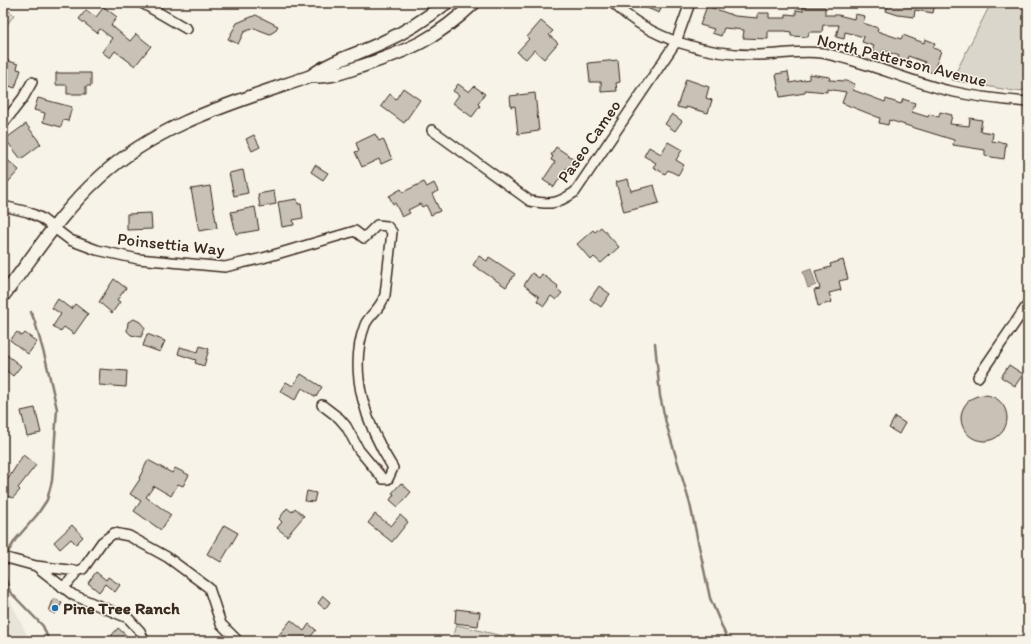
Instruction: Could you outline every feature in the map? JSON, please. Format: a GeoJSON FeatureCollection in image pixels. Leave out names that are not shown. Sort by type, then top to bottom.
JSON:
{"type":"FeatureCollection","features":[{"type":"Feature","properties":{"kind":"main road"},"geometry":{"type":"LineString","coordinates":[[3,296],[80,197],[99,178],[142,145],[190,119],[311,76],[324,66],[389,39],[430,15],[446,3]]}},
{"type":"Feature","properties":{"kind":"main road"},"geometry":{"type":"LineString","coordinates":[[311,76],[327,77],[414,47],[431,38],[449,25],[474,3]]}},
{"type":"Feature","properties":{"kind":"street"},"geometry":{"type":"LineString","coordinates":[[142,3],[187,29]]}},
{"type":"Feature","properties":{"kind":"street","name":"North Patterson Avenue"},"geometry":{"type":"LineString","coordinates":[[613,3],[620,10],[657,35],[709,51],[733,55],[821,53],[886,70],[949,91],[1000,100],[1028,102]]}},
{"type":"Feature","properties":{"kind":"street","name":"Paseo Cameo"},"geometry":{"type":"LineString","coordinates":[[432,130],[530,201],[547,205],[560,202],[575,192],[676,42],[690,3]]}},
{"type":"Feature","properties":{"kind":"street"},"geometry":{"type":"LineString","coordinates":[[3,124],[23,98],[32,82]]}},
{"type":"Feature","properties":{"kind":"street","name":"Poinsettia Way"},"geometry":{"type":"LineString","coordinates":[[3,206],[28,212],[41,218],[54,230],[70,240],[118,256],[164,262],[225,267],[263,258],[355,231],[364,238],[377,225],[387,226],[392,232],[385,295],[382,305],[366,322],[358,350],[358,364],[364,404],[370,424],[382,451],[393,468],[388,479],[383,480],[359,450],[339,418],[322,405]]}},
{"type":"Feature","properties":{"kind":"street"},"geometry":{"type":"LineString","coordinates":[[978,377],[1028,304]]}},
{"type":"Feature","properties":{"kind":"street"},"geometry":{"type":"LineString","coordinates":[[3,557],[36,566],[77,571],[83,569],[102,542],[114,533],[129,536],[167,557],[209,588],[221,624],[238,641]]}},
{"type":"Feature","properties":{"kind":"street"},"geometry":{"type":"LineString","coordinates":[[36,566],[73,595],[128,618],[140,632],[144,641]]}},
{"type":"Feature","properties":{"kind":"street"},"geometry":{"type":"LineString","coordinates":[[62,587],[69,582],[77,571]]}},
{"type":"Feature","properties":{"kind":"shaded area"},"geometry":{"type":"Polygon","coordinates":[[[991,3],[1028,3],[1028,90],[1014,91],[952,80],[991,3]]]}},
{"type":"Feature","properties":{"kind":"shaded area"},"geometry":{"type":"Polygon","coordinates":[[[3,6],[14,15],[3,30],[3,6]]]}},
{"type":"Feature","properties":{"kind":"shaded area"},"geometry":{"type":"Polygon","coordinates":[[[811,269],[816,285],[808,288],[803,272],[811,269]]]}},
{"type":"Feature","properties":{"kind":"shaded area"},"geometry":{"type":"Polygon","coordinates":[[[3,586],[30,641],[3,641],[3,586]]]}},
{"type":"Feature","properties":{"kind":"shaded area"},"geometry":{"type":"Polygon","coordinates":[[[457,625],[502,636],[501,641],[452,641],[457,625]]]}},
{"type":"Feature","properties":{"kind":"building"},"geometry":{"type":"Polygon","coordinates":[[[635,3],[663,3],[659,13],[635,3]]]}},
{"type":"Feature","properties":{"kind":"building"},"geometry":{"type":"Polygon","coordinates":[[[889,3],[935,3],[933,13],[915,10],[914,17],[898,15],[886,11],[889,3]]]}},
{"type":"Feature","properties":{"kind":"building"},"geometry":{"type":"Polygon","coordinates":[[[707,6],[735,16],[758,18],[758,13],[769,13],[769,18],[786,18],[786,14],[796,15],[796,10],[803,11],[803,7],[825,7],[825,15],[838,15],[854,19],[855,14],[865,16],[863,23],[878,28],[877,31],[901,39],[903,35],[924,43],[925,39],[935,43],[933,48],[941,51],[933,73],[923,69],[925,62],[908,56],[906,63],[897,60],[899,56],[883,50],[881,54],[872,51],[874,46],[862,42],[864,37],[845,32],[844,39],[836,37],[839,25],[823,25],[822,32],[809,32],[808,37],[791,36],[791,32],[785,31],[768,31],[768,39],[743,38],[744,30],[724,28],[721,36],[712,33],[714,29],[700,25],[707,6]]]}},
{"type":"Feature","properties":{"kind":"building"},"geometry":{"type":"Polygon","coordinates":[[[104,7],[117,17],[111,25],[130,41],[136,34],[151,46],[135,66],[115,51],[110,58],[102,52],[112,38],[100,29],[97,33],[79,19],[86,10],[96,17],[104,7]]]}},
{"type":"Feature","properties":{"kind":"building"},"geometry":{"type":"Polygon","coordinates":[[[256,15],[278,26],[275,31],[270,34],[254,28],[244,32],[238,44],[228,39],[237,23],[256,15]]]}},
{"type":"Feature","properties":{"kind":"building"},"geometry":{"type":"Polygon","coordinates":[[[541,21],[553,31],[549,35],[558,43],[544,59],[534,50],[526,59],[517,52],[529,39],[527,37],[541,21]]]}},
{"type":"Feature","properties":{"kind":"building"},"geometry":{"type":"Polygon","coordinates":[[[3,59],[18,64],[17,69],[21,70],[15,88],[3,84],[3,59]]]}},
{"type":"Feature","properties":{"kind":"building"},"geometry":{"type":"Polygon","coordinates":[[[618,60],[620,82],[616,83],[617,91],[601,92],[601,82],[590,82],[588,63],[618,60]]]}},
{"type":"Feature","properties":{"kind":"building"},"geometry":{"type":"Polygon","coordinates":[[[788,72],[790,83],[809,79],[809,74],[830,77],[829,80],[846,81],[855,84],[853,90],[885,102],[886,99],[901,104],[903,99],[915,103],[912,112],[928,117],[929,114],[939,117],[940,112],[952,115],[950,124],[969,126],[970,118],[982,120],[980,131],[993,133],[992,141],[1006,143],[1004,159],[985,156],[985,150],[953,145],[954,140],[889,120],[888,125],[879,123],[880,118],[842,103],[846,92],[827,89],[827,92],[805,90],[805,93],[780,97],[776,74],[788,72]]]}},
{"type":"Feature","properties":{"kind":"building"},"geometry":{"type":"Polygon","coordinates":[[[56,73],[91,73],[91,86],[86,86],[86,94],[67,94],[67,85],[56,85],[56,73]]]}},
{"type":"Feature","properties":{"kind":"building"},"geometry":{"type":"Polygon","coordinates":[[[686,79],[709,87],[706,98],[712,100],[708,113],[686,107],[686,109],[677,107],[686,79]]]}},
{"type":"Feature","properties":{"kind":"building"},"geometry":{"type":"Polygon","coordinates":[[[458,84],[469,92],[474,86],[485,94],[478,104],[480,106],[472,117],[453,103],[459,95],[453,91],[458,84]]]}},
{"type":"Feature","properties":{"kind":"building"},"geometry":{"type":"Polygon","coordinates":[[[403,88],[420,100],[404,123],[381,106],[390,94],[396,99],[403,88]]]}},
{"type":"Feature","properties":{"kind":"building"},"geometry":{"type":"Polygon","coordinates":[[[535,93],[539,131],[518,134],[515,106],[511,107],[510,96],[535,93]]]}},
{"type":"Feature","properties":{"kind":"building"},"geometry":{"type":"Polygon","coordinates":[[[38,98],[72,107],[68,121],[63,120],[61,127],[43,122],[45,113],[34,110],[38,98]]]}},
{"type":"Feature","properties":{"kind":"building"},"geometry":{"type":"Polygon","coordinates":[[[672,114],[682,121],[675,131],[665,124],[672,114]]]}},
{"type":"Feature","properties":{"kind":"building"},"geometry":{"type":"Polygon","coordinates":[[[26,124],[41,144],[21,159],[5,139],[26,124]]]}},
{"type":"Feature","properties":{"kind":"building"},"geometry":{"type":"Polygon","coordinates":[[[375,134],[379,141],[383,139],[392,159],[381,164],[379,159],[362,167],[355,152],[359,151],[356,143],[375,134]]]}},
{"type":"Feature","properties":{"kind":"building"},"geometry":{"type":"Polygon","coordinates":[[[254,135],[260,147],[252,151],[246,139],[254,135]]]}},
{"type":"Feature","properties":{"kind":"building"},"geometry":{"type":"Polygon","coordinates":[[[668,142],[682,150],[676,160],[684,165],[678,175],[668,170],[665,174],[653,167],[656,163],[644,156],[649,147],[661,154],[668,142]]]}},
{"type":"Feature","properties":{"kind":"building"},"geometry":{"type":"Polygon","coordinates":[[[556,147],[577,161],[571,170],[567,167],[554,187],[543,180],[555,162],[551,160],[553,156],[551,155],[556,147]]]}},
{"type":"Feature","properties":{"kind":"building"},"geometry":{"type":"Polygon","coordinates":[[[3,156],[19,170],[3,188],[3,156]]]}},
{"type":"Feature","properties":{"kind":"building"},"geometry":{"type":"Polygon","coordinates":[[[315,165],[328,173],[323,180],[311,172],[315,165]]]}},
{"type":"Feature","properties":{"kind":"building"},"geometry":{"type":"Polygon","coordinates":[[[243,170],[248,193],[234,196],[229,173],[243,170]]]}},
{"type":"Feature","properties":{"kind":"building"},"geometry":{"type":"Polygon","coordinates":[[[628,179],[631,191],[654,185],[659,203],[624,212],[616,182],[628,179]]]}},
{"type":"Feature","properties":{"kind":"building"},"geometry":{"type":"Polygon","coordinates":[[[424,182],[427,187],[434,183],[438,191],[432,194],[440,211],[431,215],[426,205],[422,207],[420,204],[408,210],[410,213],[402,217],[395,203],[393,204],[389,196],[401,189],[403,192],[424,182]]]}},
{"type":"Feature","properties":{"kind":"building"},"geometry":{"type":"Polygon","coordinates":[[[210,186],[217,228],[199,231],[191,189],[210,186]]]}},
{"type":"Feature","properties":{"kind":"building"},"geometry":{"type":"Polygon","coordinates":[[[274,191],[276,204],[260,207],[258,194],[274,191]]]}},
{"type":"Feature","properties":{"kind":"building"},"geometry":{"type":"Polygon","coordinates":[[[297,199],[298,204],[301,204],[303,218],[293,220],[294,225],[282,227],[278,202],[297,199]]]}},
{"type":"Feature","properties":{"kind":"building"},"geometry":{"type":"Polygon","coordinates":[[[255,207],[259,230],[236,234],[231,212],[255,207]]]}},
{"type":"Feature","properties":{"kind":"building"},"geometry":{"type":"Polygon","coordinates":[[[151,213],[152,229],[127,230],[127,214],[151,213]]]}},
{"type":"Feature","properties":{"kind":"building"},"geometry":{"type":"Polygon","coordinates":[[[601,227],[619,247],[601,263],[594,257],[591,260],[577,244],[593,230],[595,232],[601,227]]]}},
{"type":"Feature","properties":{"kind":"building"},"geometry":{"type":"Polygon","coordinates":[[[479,256],[487,261],[489,257],[515,274],[506,287],[473,265],[479,256]]]}},
{"type":"Feature","properties":{"kind":"building"},"geometry":{"type":"Polygon","coordinates":[[[843,260],[848,279],[839,281],[841,290],[829,293],[832,302],[818,306],[814,290],[820,289],[815,271],[831,267],[830,264],[843,260]]]}},
{"type":"Feature","properties":{"kind":"building"},"geometry":{"type":"Polygon","coordinates":[[[532,273],[539,278],[542,274],[558,286],[557,289],[562,293],[556,300],[551,296],[544,306],[537,301],[539,297],[524,285],[532,273]]]}},
{"type":"Feature","properties":{"kind":"building"},"geometry":{"type":"Polygon","coordinates":[[[114,279],[126,288],[117,300],[120,302],[112,313],[99,302],[114,279]]]}},
{"type":"Feature","properties":{"kind":"building"},"geometry":{"type":"Polygon","coordinates":[[[599,286],[610,294],[601,307],[590,299],[599,286]]]}},
{"type":"Feature","properties":{"kind":"building"},"geometry":{"type":"Polygon","coordinates":[[[58,299],[71,309],[75,304],[88,314],[74,334],[64,327],[60,332],[53,326],[61,314],[52,308],[58,299]]]}},
{"type":"Feature","properties":{"kind":"building"},"geometry":{"type":"Polygon","coordinates":[[[134,319],[140,322],[145,328],[141,337],[131,335],[127,331],[128,322],[134,319]]]}},
{"type":"Feature","properties":{"kind":"building"},"geometry":{"type":"Polygon","coordinates":[[[17,332],[22,336],[25,333],[37,342],[28,354],[10,340],[17,332]]]}},
{"type":"Feature","properties":{"kind":"building"},"geometry":{"type":"Polygon","coordinates":[[[147,334],[165,341],[160,352],[143,346],[147,334]]]}},
{"type":"Feature","properties":{"kind":"building"},"geometry":{"type":"Polygon","coordinates":[[[200,346],[209,349],[204,366],[195,363],[196,360],[178,354],[180,347],[198,352],[200,346]]]}},
{"type":"Feature","properties":{"kind":"building"},"geometry":{"type":"Polygon","coordinates":[[[3,352],[21,366],[13,376],[3,368],[3,352]]]}},
{"type":"Feature","properties":{"kind":"building"},"geometry":{"type":"Polygon","coordinates":[[[1009,365],[1023,374],[1015,386],[1001,377],[1009,365]]]}},
{"type":"Feature","properties":{"kind":"building"},"geometry":{"type":"Polygon","coordinates":[[[100,369],[127,371],[126,387],[99,385],[100,369]]]}},
{"type":"Feature","properties":{"kind":"building"},"geometry":{"type":"Polygon","coordinates":[[[301,374],[322,387],[316,397],[302,388],[295,400],[280,391],[286,382],[293,386],[301,374]]]}},
{"type":"Feature","properties":{"kind":"building"},"geometry":{"type":"Polygon","coordinates":[[[989,395],[993,396],[1003,405],[1006,409],[1006,427],[997,437],[989,441],[979,441],[971,437],[962,427],[961,413],[965,405],[975,396],[989,395]]]}},
{"type":"Feature","properties":{"kind":"building"},"geometry":{"type":"Polygon","coordinates":[[[35,408],[41,433],[27,436],[21,411],[35,408]]]}},
{"type":"Feature","properties":{"kind":"building"},"geometry":{"type":"Polygon","coordinates":[[[895,417],[905,423],[899,434],[889,428],[895,417]]]}},
{"type":"Feature","properties":{"kind":"building"},"geometry":{"type":"Polygon","coordinates":[[[23,455],[36,465],[18,488],[20,490],[13,498],[7,496],[3,502],[3,476],[8,479],[23,455]]]}},
{"type":"Feature","properties":{"kind":"building"},"geometry":{"type":"Polygon","coordinates":[[[148,460],[172,473],[175,468],[189,475],[183,486],[178,484],[171,496],[154,486],[146,497],[171,515],[161,530],[134,511],[141,501],[130,494],[140,479],[139,478],[148,460]]]}},
{"type":"Feature","properties":{"kind":"building"},"geometry":{"type":"Polygon","coordinates":[[[401,483],[411,492],[398,507],[390,500],[394,494],[392,493],[401,483]]]}},
{"type":"Feature","properties":{"kind":"building"},"geometry":{"type":"Polygon","coordinates":[[[307,491],[316,493],[314,502],[305,501],[307,491]]]}},
{"type":"Feature","properties":{"kind":"building"},"geometry":{"type":"Polygon","coordinates":[[[287,508],[292,512],[295,508],[304,516],[287,536],[277,528],[282,522],[279,519],[287,508]]]}},
{"type":"Feature","properties":{"kind":"building"},"geometry":{"type":"Polygon","coordinates":[[[375,514],[391,526],[400,515],[408,522],[392,542],[368,523],[375,514]]]}},
{"type":"Feature","properties":{"kind":"building"},"geometry":{"type":"Polygon","coordinates":[[[72,525],[83,537],[76,544],[71,539],[60,549],[54,542],[72,525]]]}},
{"type":"Feature","properties":{"kind":"building"},"geometry":{"type":"Polygon","coordinates":[[[224,525],[238,533],[221,562],[207,554],[224,525]]]}},
{"type":"Feature","properties":{"kind":"building"},"geometry":{"type":"Polygon","coordinates":[[[96,572],[106,580],[108,577],[120,585],[115,592],[105,584],[99,592],[88,583],[96,572]]]}},
{"type":"Feature","properties":{"kind":"building"},"geometry":{"type":"Polygon","coordinates":[[[323,596],[330,602],[325,609],[318,603],[323,596]]]}},
{"type":"Feature","properties":{"kind":"building","name":"Pine Tree Ranch"},"geometry":{"type":"Polygon","coordinates":[[[54,598],[62,603],[55,614],[49,611],[54,598]]]}},
{"type":"Feature","properties":{"kind":"building"},"geometry":{"type":"Polygon","coordinates":[[[456,609],[480,612],[478,626],[455,623],[456,609]]]}},
{"type":"Feature","properties":{"kind":"building"},"geometry":{"type":"Polygon","coordinates":[[[291,620],[304,631],[309,624],[316,630],[307,641],[274,641],[291,620]]]}},
{"type":"Feature","properties":{"kind":"building"},"geometry":{"type":"Polygon","coordinates":[[[118,628],[127,636],[122,641],[107,641],[118,628]]]}},
{"type":"Feature","properties":{"kind":"waterway"},"geometry":{"type":"LineString","coordinates":[[31,312],[46,361],[57,409],[52,481],[47,500],[37,515],[16,539],[5,557],[4,574],[10,592],[43,626],[49,641]]}},
{"type":"Feature","properties":{"kind":"waterway"},"geometry":{"type":"LineString","coordinates":[[655,343],[660,396],[666,423],[690,504],[710,598],[728,641]]}},
{"type":"Feature","properties":{"kind":"place","name":"Pine Tree Ranch"},"geometry":{"type":"Point","coordinates":[55,608]}}]}
